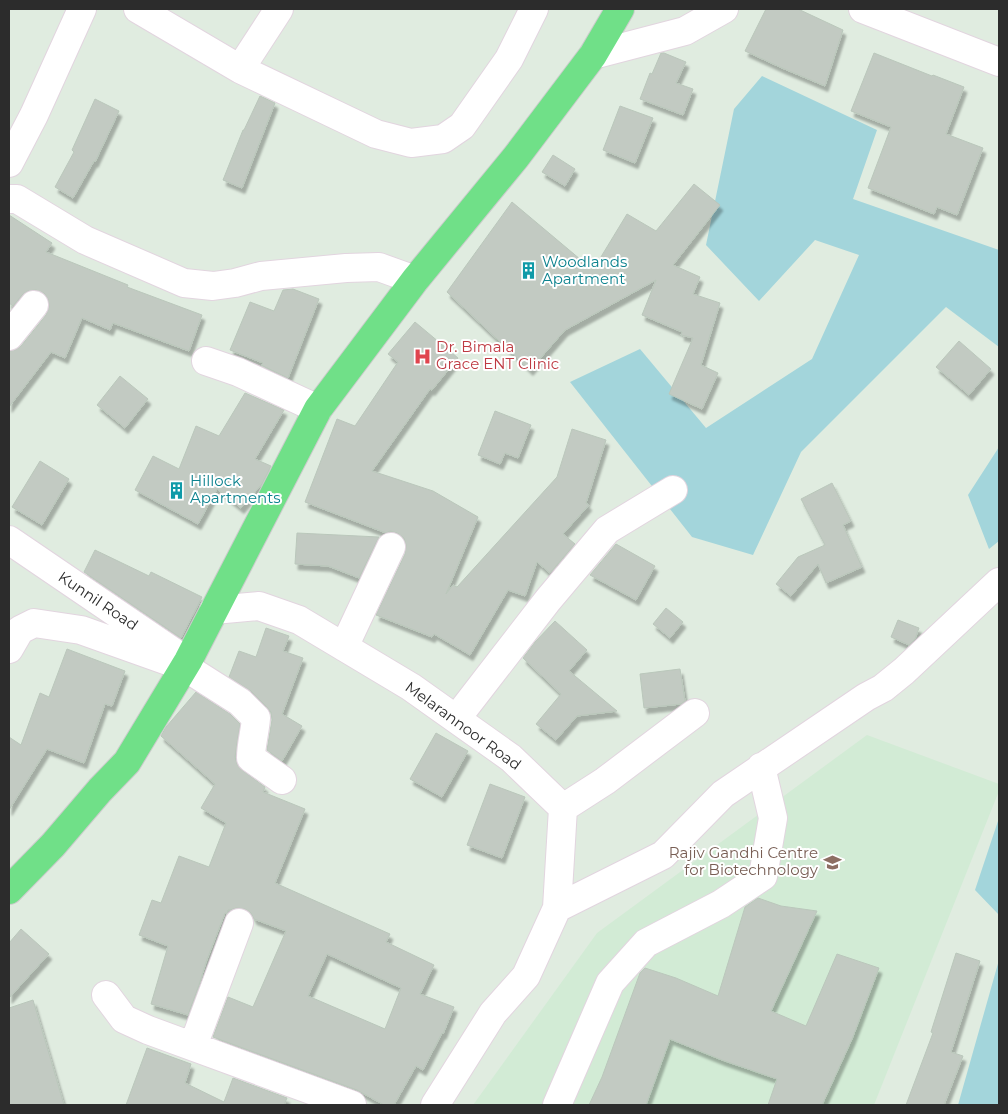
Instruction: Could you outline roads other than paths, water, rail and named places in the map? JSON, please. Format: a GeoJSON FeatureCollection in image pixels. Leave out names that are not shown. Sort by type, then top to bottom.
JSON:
{"type":"FeatureCollection","features":[{"type":"Feature","properties":{"kind":"main road"},"geometry":{"type":"LineString","coordinates":[[9,890],[53,845],[100,790],[128,762],[186,664],[318,409],[415,280],[516,157],[593,55],[620,9]]}},
{"type":"Feature","properties":{"kind":"street"},"geometry":{"type":"LineString","coordinates":[[9,163],[34,115],[82,9]]}},
{"type":"Feature","properties":{"kind":"street"},"geometry":{"type":"LineString","coordinates":[[138,9],[240,69],[376,134],[411,143],[443,139],[462,126],[509,59],[534,9]]}},
{"type":"Feature","properties":{"kind":"street"},"geometry":{"type":"LineString","coordinates":[[240,69],[279,9]]}},
{"type":"Feature","properties":{"kind":"street"},"geometry":{"type":"LineString","coordinates":[[593,55],[685,31],[724,9]]}},
{"type":"Feature","properties":{"kind":"street"},"geometry":{"type":"LineString","coordinates":[[863,9],[999,62]]}},
{"type":"Feature","properties":{"kind":"street"},"geometry":{"type":"LineString","coordinates":[[9,199],[17,199],[85,240],[184,283],[213,286],[235,283],[261,276],[346,268],[379,268],[415,280]]}},
{"type":"Feature","properties":{"kind":"street"},"geometry":{"type":"LineString","coordinates":[[9,336],[34,305]]}},
{"type":"Feature","properties":{"kind":"street"},"geometry":{"type":"LineString","coordinates":[[206,361],[238,372],[318,409]]}},
{"type":"Feature","properties":{"kind":"street"},"geometry":{"type":"LineString","coordinates":[[456,719],[548,600],[607,530],[672,490]]}},
{"type":"Feature","properties":{"kind":"street","name":"Kunnil Road"},"geometry":{"type":"LineString","coordinates":[[9,540],[186,664]]}},
{"type":"Feature","properties":{"kind":"street"},"geometry":{"type":"LineString","coordinates":[[344,647],[391,547]]}},
{"type":"Feature","properties":{"kind":"street"},"geometry":{"type":"LineString","coordinates":[[557,908],[663,855],[723,794],[866,697],[883,688],[904,671],[999,582]]}},
{"type":"Feature","properties":{"kind":"street","name":"Melarannoor Road"},"geometry":{"type":"LineString","coordinates":[[214,610],[260,606],[299,620],[411,687],[511,758],[564,808]]}},
{"type":"Feature","properties":{"kind":"street"},"geometry":{"type":"LineString","coordinates":[[9,649],[20,630],[34,623],[81,630],[186,664],[240,702],[256,718],[251,745],[251,758],[282,780]]}},
{"type":"Feature","properties":{"kind":"street"},"geometry":{"type":"LineString","coordinates":[[435,1105],[493,1013],[526,976],[557,908],[564,808],[605,781],[695,713]]}},
{"type":"Feature","properties":{"kind":"street"},"geometry":{"type":"LineString","coordinates":[[558,1105],[610,983],[646,943],[721,904],[763,876],[773,818],[761,768]]}},
{"type":"Feature","properties":{"kind":"street"},"geometry":{"type":"LineString","coordinates":[[193,1046],[239,923]]}},
{"type":"Feature","properties":{"kind":"street"},"geometry":{"type":"LineString","coordinates":[[106,995],[124,1019],[148,1030],[193,1046],[295,1095],[352,1105]]}},
{"type":"Feature","properties":{"kind":"place","name":"Woodlands Apartment"},"geometry":{"type":"Point","coordinates":[528,271]}},
{"type":"Feature","properties":{"kind":"place","name":"Dr. Bimala Grace ENT Clinic"},"geometry":{"type":"Point","coordinates":[422,356]}},
{"type":"Feature","properties":{"kind":"place","name":"Hillock Apartments"},"geometry":{"type":"Point","coordinates":[176,490]}},
{"type":"Feature","properties":{"kind":"place","name":"Rajiv Gandhi Centre for Biotechnology"},"geometry":{"type":"Point","coordinates":[832,862]}}]}
